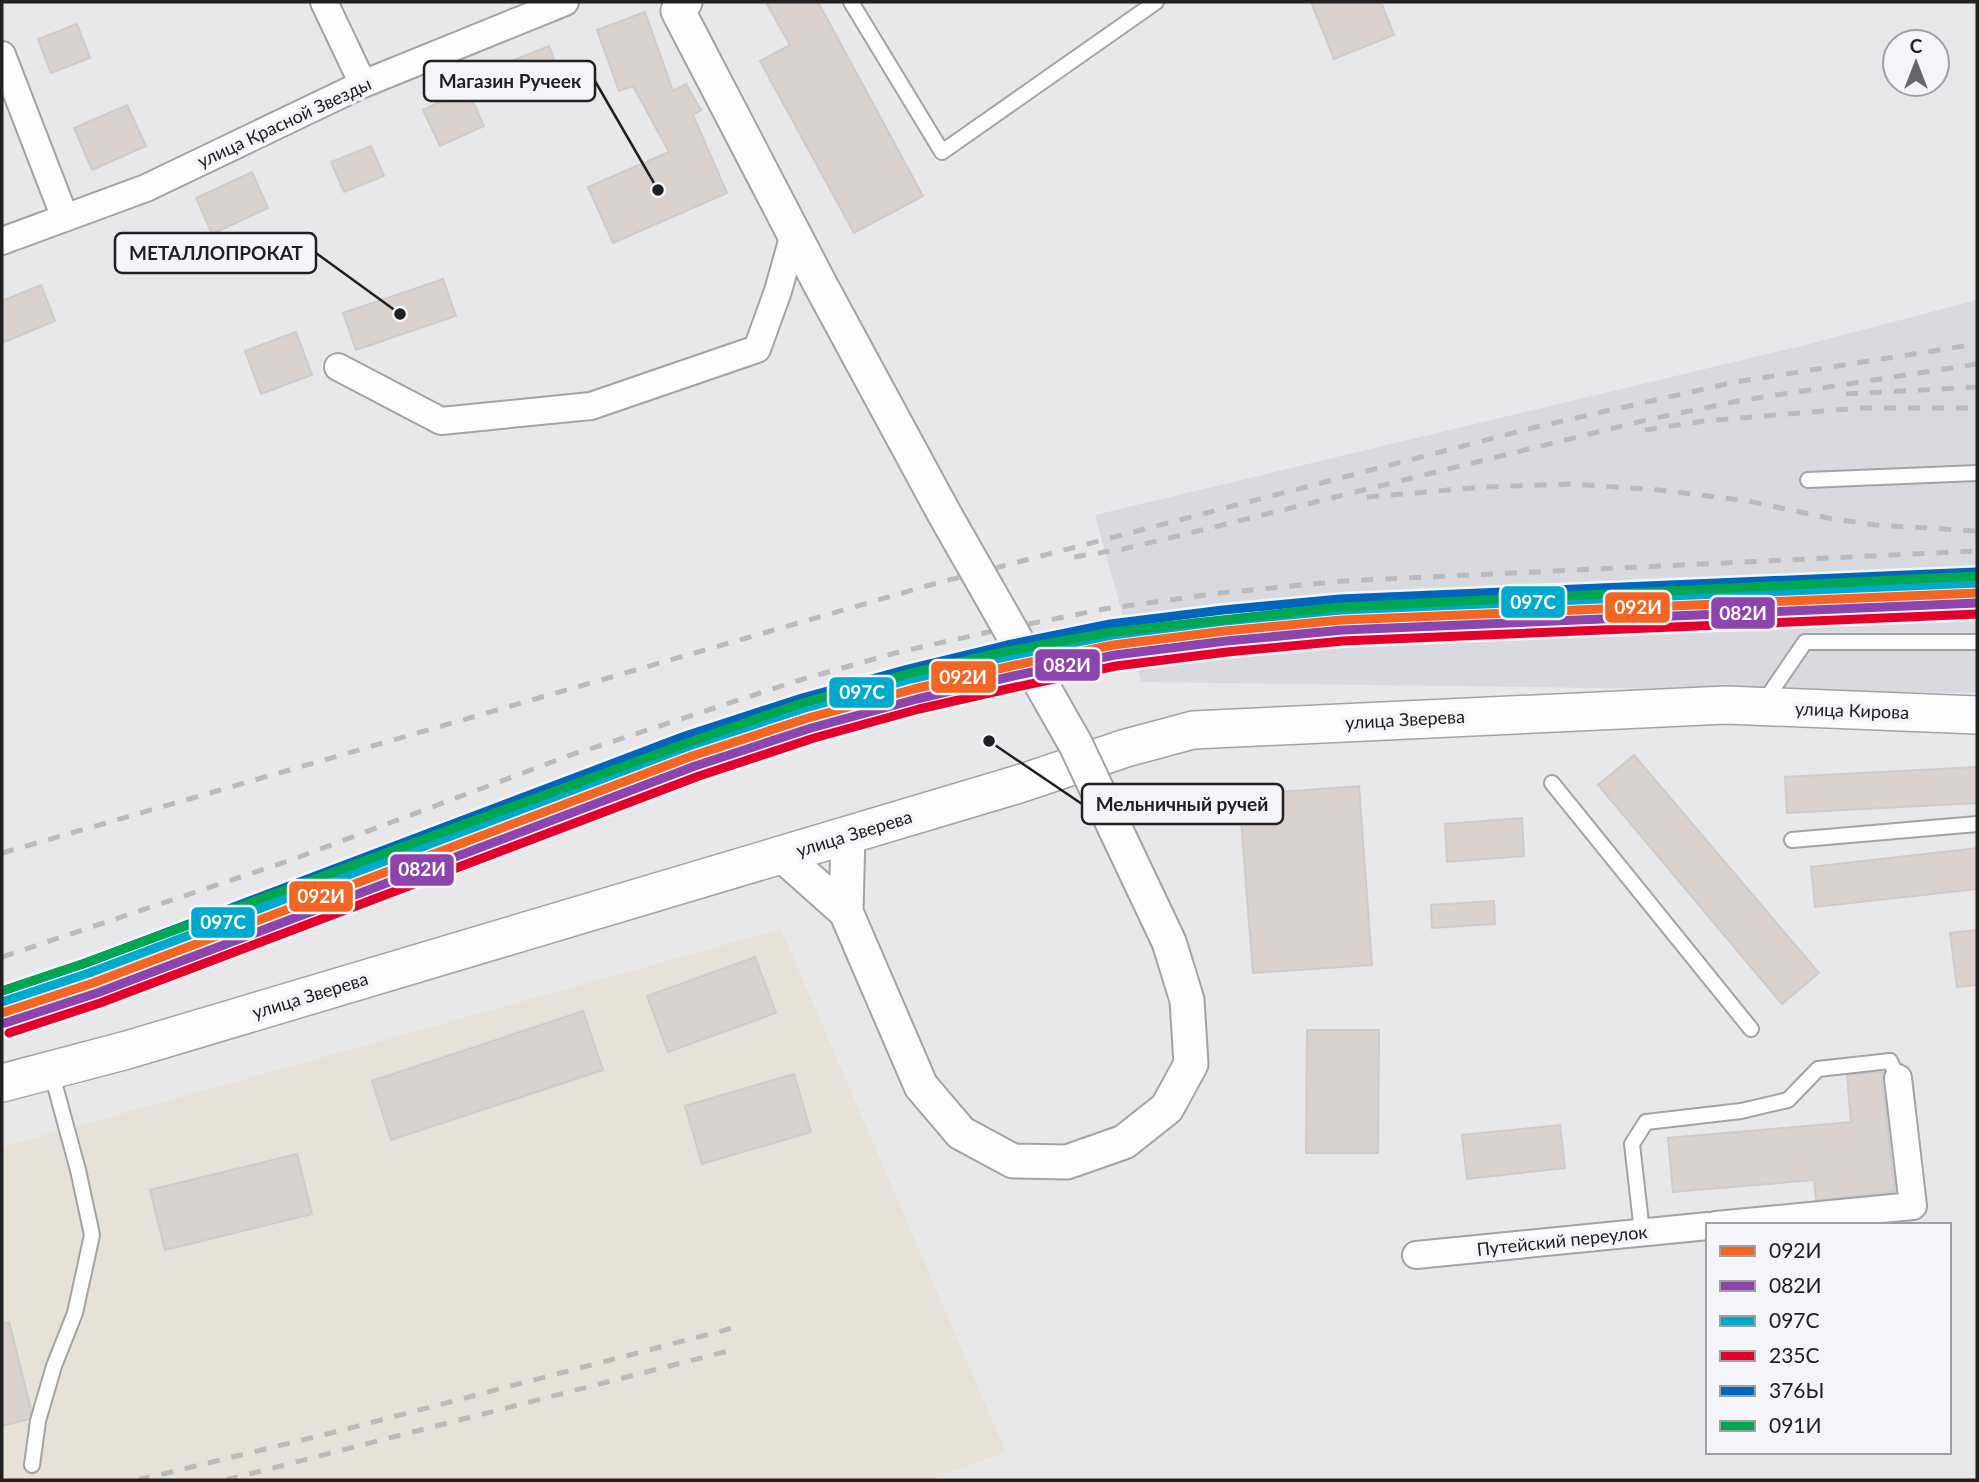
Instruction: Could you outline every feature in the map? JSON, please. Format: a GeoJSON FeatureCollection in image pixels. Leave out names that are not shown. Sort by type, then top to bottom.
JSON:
{"type":"FeatureCollection","features":[{"type":"Feature","properties":{"kind":"main road","name":"улица Кирова"},"geometry":{"type":"LineString","coordinates":[[1744,705],[1977,715]]}},
{"type":"Feature","properties":{"kind":"main road","name":"улица Зверева"},"geometry":{"type":"LineString","coordinates":[[2,1083],[140,1046],[1193,730],[1744,705]]}},
{"type":"Feature","properties":{"kind":"street"},"geometry":{"type":"LineString","coordinates":[[324,2],[363,84]]}},
{"type":"Feature","properties":{"kind":"street","name":"улица Красной Звезды"},"geometry":{"type":"LineString","coordinates":[[2,241],[146,188],[363,84],[565,2]]}},
{"type":"Feature","properties":{"kind":"street"},"geometry":{"type":"LineString","coordinates":[[678,5],[820,284],[945,515],[1076,745],[1169,942],[1187,1000],[1191,1064],[1167,1108],[1124,1142],[1067,1162],[1013,1161],[961,1133],[921,1086],[846,912],[848,835]]}},
{"type":"Feature","properties":{"kind":"street"},"geometry":{"type":"LineString","coordinates":[[2,55],[65,218]]}},
{"type":"Feature","properties":{"kind":"street"},"geometry":{"type":"LineString","coordinates":[[338,368],[442,421],[591,405],[757,349],[778,291],[794,234]]}},
{"type":"Feature","properties":{"kind":"street"},"geometry":{"type":"LineString","coordinates":[[782,855],[846,912]]}},
{"type":"Feature","properties":{"kind":"street"},"geometry":{"type":"LineString","coordinates":[[1737,1223],[1913,1206],[1898,1078]]}},
{"type":"Feature","properties":{"kind":"street","name":"Путейский переулок"},"geometry":{"type":"LineString","coordinates":[[1416,1255],[1706,1226]]}},
{"type":"Feature","properties":{"kind":"lane"},"geometry":{"type":"LineString","coordinates":[[851,2],[942,152],[1156,2]]}},
{"type":"Feature","properties":{"kind":"lane"},"geometry":{"type":"LineString","coordinates":[[1808,480],[1977,473]]}},
{"type":"Feature","properties":{"kind":"lane"},"geometry":{"type":"LineString","coordinates":[[1744,705],[1805,642],[1977,642]]}},
{"type":"Feature","properties":{"kind":"lane"},"geometry":{"type":"LineString","coordinates":[[1552,783],[1751,1029]]}},
{"type":"Feature","properties":{"kind":"lane"},"geometry":{"type":"LineString","coordinates":[[1791,840],[1977,824]]}},
{"type":"Feature","properties":{"kind":"lane"},"geometry":{"type":"LineString","coordinates":[[1642,1232],[1632,1144],[1646,1122],[1741,1111],[1788,1100],[1818,1069],[1890,1061],[1898,1078]]}},
{"type":"Feature","properties":{"kind":"lane"},"geometry":{"type":"LineString","coordinates":[[32,1465],[38,1421],[54,1366],[75,1313],[92,1236],[78,1170],[51,1070]]}},
{"type":"Feature","properties":{"kind":"shaded area"},"geometry":{"type":"Polygon","coordinates":[[[1977,300],[1977,693],[1141,682],[1095,515],[1801,346],[1977,300]]]}},
{"type":"Feature","properties":{"kind":"shaded area"},"geometry":{"type":"Polygon","coordinates":[[[781,929],[1006,1452],[930,1480],[2,1480],[2,1147],[781,929]]]}},
{"type":"Feature","properties":{"kind":"building"},"geometry":{"type":"Polygon","coordinates":[[[766,2],[818,2],[923,196],[854,233],[760,61],[790,45],[766,2]]]}},
{"type":"Feature","properties":{"kind":"building"},"geometry":{"type":"Polygon","coordinates":[[[1311,2],[1381,2],[1394,35],[1334,59],[1311,2]]]}},
{"type":"Feature","properties":{"kind":"building"},"geometry":{"type":"Polygon","coordinates":[[[645,12],[673,91],[686,84],[701,110],[693,115],[727,193],[613,243],[588,187],[669,152],[633,86],[619,91],[597,30],[645,12]]]}},
{"type":"Feature","properties":{"kind":"building"},"geometry":{"type":"Polygon","coordinates":[[[77,24],[90,58],[51,73],[38,39],[77,24]]]}},
{"type":"Feature","properties":{"kind":"building"},"geometry":{"type":"Polygon","coordinates":[[[549,46],[564,84],[525,100],[509,62],[549,46]]]}},
{"type":"Feature","properties":{"kind":"building"},"geometry":{"type":"Polygon","coordinates":[[[467,89],[484,126],[440,146],[423,110],[467,89]]]}},
{"type":"Feature","properties":{"kind":"building"},"geometry":{"type":"Polygon","coordinates":[[[127,105],[146,146],[92,170],[74,128],[127,105]]]}},
{"type":"Feature","properties":{"kind":"building"},"geometry":{"type":"Polygon","coordinates":[[[371,146],[384,176],[344,192],[331,162],[371,146]]]}},
{"type":"Feature","properties":{"kind":"building"},"geometry":{"type":"Polygon","coordinates":[[[252,172],[268,208],[212,234],[196,198],[252,172]]]}},
{"type":"Feature","properties":{"kind":"building"},"geometry":{"type":"Polygon","coordinates":[[[443,279],[456,316],[356,350],[343,313],[443,279]]]}},
{"type":"Feature","properties":{"kind":"building"},"geometry":{"type":"Polygon","coordinates":[[[41,285],[55,321],[2,343],[2,301],[41,285]]]}},
{"type":"Feature","properties":{"kind":"building"},"geometry":{"type":"Polygon","coordinates":[[[296,332],[312,375],[261,394],[245,351],[296,332]]]}},
{"type":"Feature","properties":{"kind":"building"},"geometry":{"type":"Polygon","coordinates":[[[1634,755],[1819,973],[1782,1004],[1598,785],[1634,755]]]}},
{"type":"Feature","properties":{"kind":"building"},"geometry":{"type":"Polygon","coordinates":[[[1977,767],[1977,803],[1787,813],[1785,777],[1977,767]]]}},
{"type":"Feature","properties":{"kind":"building"},"geometry":{"type":"Polygon","coordinates":[[[1359,786],[1372,965],[1253,973],[1239,795],[1359,786]]]}},
{"type":"Feature","properties":{"kind":"building"},"geometry":{"type":"Polygon","coordinates":[[[1522,818],[1524,856],[1447,862],[1445,824],[1522,818]]]}},
{"type":"Feature","properties":{"kind":"building"},"geometry":{"type":"Polygon","coordinates":[[[1977,848],[1977,889],[1815,907],[1811,867],[1977,848]]]}},
{"type":"Feature","properties":{"kind":"building"},"geometry":{"type":"Polygon","coordinates":[[[1494,901],[1495,924],[1432,928],[1431,905],[1494,901]]]}},
{"type":"Feature","properties":{"kind":"building"},"geometry":{"type":"Polygon","coordinates":[[[1977,930],[1977,985],[1957,987],[1950,933],[1977,930]]]}},
{"type":"Feature","properties":{"kind":"building"},"geometry":{"type":"Polygon","coordinates":[[[755,957],[776,1013],[668,1052],[647,996],[755,957]]]}},
{"type":"Feature","properties":{"kind":"building"},"geometry":{"type":"Polygon","coordinates":[[[583,1011],[603,1070],[391,1140],[372,1081],[583,1011]]]}},
{"type":"Feature","properties":{"kind":"building"},"geometry":{"type":"Polygon","coordinates":[[[1307,1030],[1379,1030],[1378,1153],[1306,1153],[1307,1030]]]}},
{"type":"Feature","properties":{"kind":"building"},"geometry":{"type":"Polygon","coordinates":[[[1884,1072],[1882,1080],[1895,1192],[1816,1200],[1814,1180],[1673,1192],[1668,1138],[1851,1122],[1847,1075],[1884,1072]]]}},
{"type":"Feature","properties":{"kind":"building"},"geometry":{"type":"Polygon","coordinates":[[[794,1074],[811,1132],[702,1164],[685,1106],[794,1074]]]}},
{"type":"Feature","properties":{"kind":"building"},"geometry":{"type":"Polygon","coordinates":[[[1560,1125],[1565,1168],[1467,1179],[1462,1135],[1560,1125]]]}},
{"type":"Feature","properties":{"kind":"building"},"geometry":{"type":"Polygon","coordinates":[[[297,1154],[312,1214],[165,1250],[150,1190],[297,1154]]]}},
{"type":"Feature","properties":{"kind":"building"},"geometry":{"type":"Polygon","coordinates":[[[9,1322],[31,1410],[29,1419],[2,1426],[2,1323],[9,1322]]]}},
{"type":"Feature","properties":{"kind":"railway"},"geometry":{"type":"LineString","coordinates":[[2,853],[930,585],[1536,427],[1735,382],[1977,344]]}},
{"type":"Feature","properties":{"kind":"railway"},"geometry":{"type":"LineString","coordinates":[[1074,557],[1182,535],[1646,420],[1738,401],[1977,364]]}},
{"type":"Feature","properties":{"kind":"railway"},"geometry":{"type":"LineString","coordinates":[[1846,394],[1977,387]]}},
{"type":"Feature","properties":{"kind":"railway"},"geometry":{"type":"LineString","coordinates":[[1645,430],[1704,421],[1861,408],[1977,408]]}},
{"type":"Feature","properties":{"kind":"railway"},"geometry":{"type":"LineString","coordinates":[[1367,497],[1484,487],[1572,484],[1659,490],[1748,501],[1876,525],[1977,531]]}},
{"type":"Feature","properties":{"kind":"railway"},"geometry":{"type":"LineString","coordinates":[[2,957],[291,860],[568,756],[800,680],[899,652],[998,630],[1104,609],[1220,593],[1343,581],[1977,551]]}},
{"type":"Feature","properties":{"kind":"railway"},"geometry":{"type":"LineString","coordinates":[[138,1480],[331,1433],[733,1328]]}},
{"type":"Feature","properties":{"kind":"railway"},"geometry":{"type":"LineString","coordinates":[[226,1480],[732,1350]]}},
{"type":"Feature","properties":{"kind":"transit line","name":"376Ы"},"geometry":{"type":"LineString","coordinates":[[2,991],[86,963],[685,736],[802,698],[1007,645],[1110,624],[1340,599],[1976,572]]}},
{"type":"Feature","properties":{"kind":"transit line","name":"091И"},"geometry":{"type":"LineString","coordinates":[[2,991],[802,703],[907,674],[1008,651],[1111,632],[1340,607],[1977,576]]}},
{"type":"Feature","properties":{"kind":"transit line","name":"097С"},"geometry":{"type":"LineString","coordinates":[[2,1002],[89,973],[689,746],[805,708],[1009,656],[1112,635],[1341,610],[1977,583]]}},
{"type":"Feature","properties":{"kind":"transit line","name":"092И"},"geometry":{"type":"LineString","coordinates":[[2,1013],[93,983],[692,756],[808,718],[1011,666],[1113,645],[1342,620],[1977,593]]}},
{"type":"Feature","properties":{"kind":"transit line","name":"082И"},"geometry":{"type":"LineString","coordinates":[[5,1023],[97,993],[695,766],[811,728],[1013,676],[1115,655],[1343,630],[1977,603]]}},
{"type":"Feature","properties":{"kind":"transit line","name":"235С"},"geometry":{"type":"LineString","coordinates":[[9,1033],[100,1003],[699,776],[814,738],[919,709],[1016,687],[1116,666],[1343,641],[1977,614]]}},
{"type":"Feature","properties":{"kind":"place","name":"Магазин Ручеек"},"geometry":{"type":"Point","coordinates":[658,190]}},
{"type":"Feature","properties":{"kind":"place","name":"МЕТАЛЛОПРОКАТ"},"geometry":{"type":"Point","coordinates":[400,314]}},
{"type":"Feature","properties":{"kind":"place","name":"Мельничный ручей"},"geometry":{"type":"Point","coordinates":[989,741]}}]}
